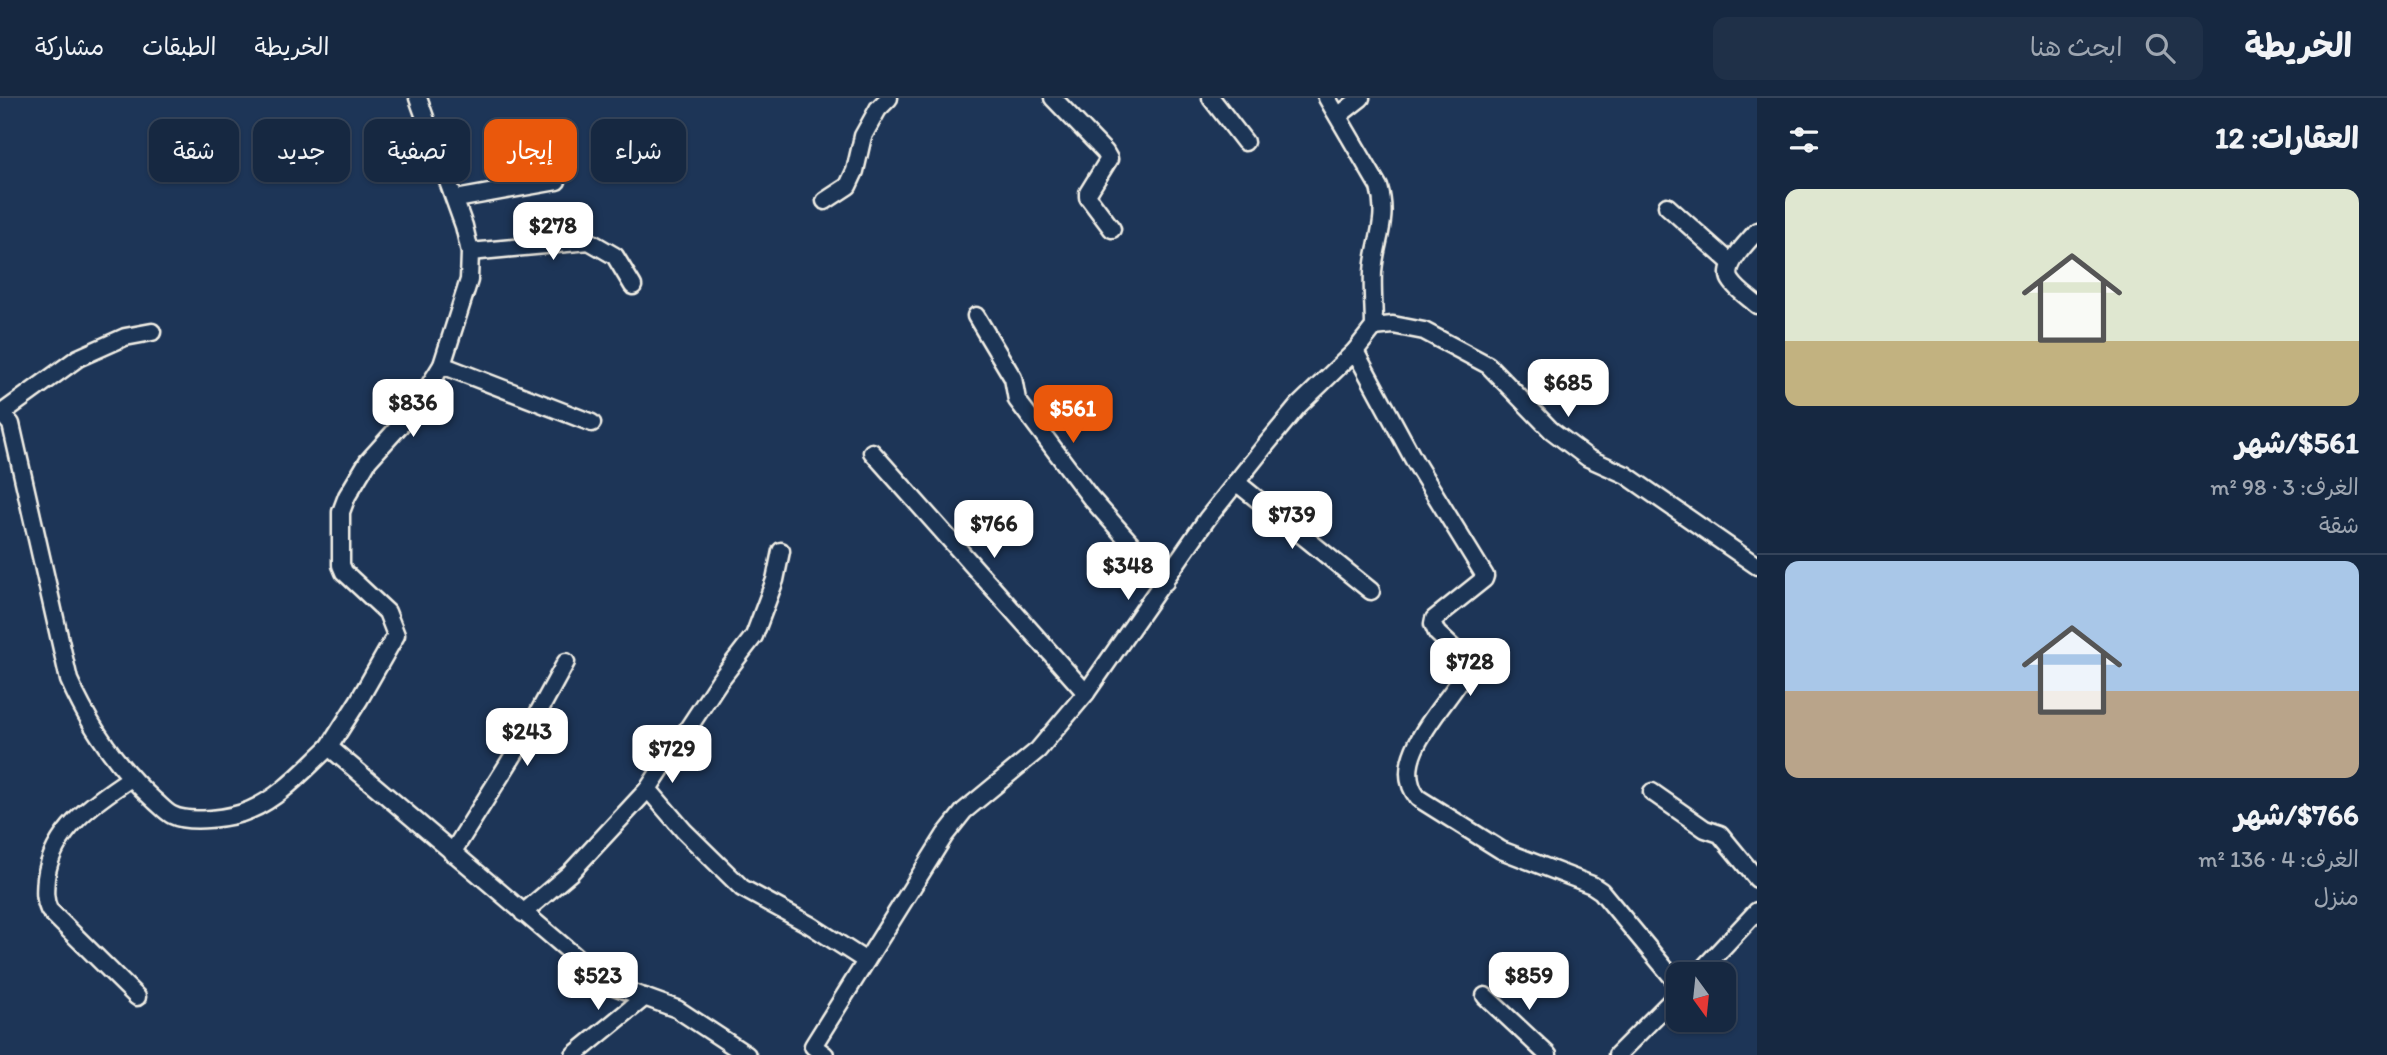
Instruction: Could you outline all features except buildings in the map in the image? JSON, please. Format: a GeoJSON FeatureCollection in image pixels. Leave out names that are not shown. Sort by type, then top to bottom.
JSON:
{"type":"FeatureCollection","features":[{"type":"Feature","properties":{"kind":"street"},"geometry":{"type":"LineString","coordinates":[[152,332],[125,337],[78,358],[1,413],[11,424],[69,680],[79,702],[131,778],[172,815],[194,819],[228,818],[251,810],[280,792],[329,747],[396,635],[387,612],[344,572],[341,565],[341,512],[347,496],[368,461],[414,410],[442,365],[469,280],[470,252],[456,199],[418,98]]}},
{"type":"Feature","properties":{"kind":"street"},"geometry":{"type":"LineString","coordinates":[[825,201],[848,186],[855,170],[863,135],[878,109],[889,98]]}},
{"type":"Feature","properties":{"kind":"street"},"geometry":{"type":"LineString","coordinates":[[1053,98],[1109,159],[1088,197],[1112,229]]}},
{"type":"Feature","properties":{"kind":"street"},"geometry":{"type":"LineString","coordinates":[[1211,98],[1245,142]]}},
{"type":"Feature","properties":{"kind":"street"},"geometry":{"type":"LineString","coordinates":[[815,1052],[866,961],[945,835],[964,811],[1038,750],[1086,694],[1207,519],[1236,482],[1298,406],[1355,351],[1374,327],[1373,270],[1384,216],[1383,200],[1379,187],[1327,98]]}},
{"type":"Feature","properties":{"kind":"street"},"geometry":{"type":"LineString","coordinates":[[1338,116],[1361,98]]}},
{"type":"Feature","properties":{"kind":"street"},"geometry":{"type":"LineString","coordinates":[[456,199],[551,182]]}},
{"type":"Feature","properties":{"kind":"street"},"geometry":{"type":"LineString","coordinates":[[1667,206],[1731,263]]}},
{"type":"Feature","properties":{"kind":"street"},"geometry":{"type":"LineString","coordinates":[[1757,231],[1731,263],[1728,272],[1730,281],[1757,305]]}},
{"type":"Feature","properties":{"kind":"street"},"geometry":{"type":"LineString","coordinates":[[470,252],[589,241],[615,256],[633,286]]}},
{"type":"Feature","properties":{"kind":"street"},"geometry":{"type":"LineString","coordinates":[[976,316],[1013,378],[1017,400],[1090,497],[1165,582]]}},
{"type":"Feature","properties":{"kind":"street"},"geometry":{"type":"LineString","coordinates":[[1374,327],[1393,325],[1424,331],[1488,365],[1551,430],[1588,458],[1626,475],[1757,566]]}},
{"type":"Feature","properties":{"kind":"street"},"geometry":{"type":"LineString","coordinates":[[1355,351],[1415,463],[1485,576],[1485,579],[1434,619],[1437,633],[1467,660],[1469,666],[1418,740],[1408,773],[1412,792],[1501,850],[1592,885],[1601,891],[1666,970]]}},
{"type":"Feature","properties":{"kind":"street"},"geometry":{"type":"LineString","coordinates":[[442,365],[592,423]]}},
{"type":"Feature","properties":{"kind":"street"},"geometry":{"type":"LineString","coordinates":[[872,452],[1086,694]]}},
{"type":"Feature","properties":{"kind":"street"},"geometry":{"type":"LineString","coordinates":[[1236,482],[1371,592]]}},
{"type":"Feature","properties":{"kind":"street"},"geometry":{"type":"LineString","coordinates":[[523,913],[570,873],[648,789],[720,680],[754,636],[775,580],[781,551]]}},
{"type":"Feature","properties":{"kind":"street"},"geometry":{"type":"LineString","coordinates":[[452,853],[526,737],[566,662]]}},
{"type":"Feature","properties":{"kind":"street"},"geometry":{"type":"LineString","coordinates":[[329,747],[608,984],[677,1009],[747,1055]]}},
{"type":"Feature","properties":{"kind":"street"},"geometry":{"type":"LineString","coordinates":[[131,778],[101,797],[69,827],[53,852],[47,869],[44,894],[49,910],[137,998]]}},
{"type":"Feature","properties":{"kind":"street"},"geometry":{"type":"LineString","coordinates":[[648,789],[684,831],[742,888],[810,925],[866,961]]}},
{"type":"Feature","properties":{"kind":"street"},"geometry":{"type":"LineString","coordinates":[[1652,792],[1705,830],[1720,834],[1757,879]]}},
{"type":"Feature","properties":{"kind":"street"},"geometry":{"type":"LineString","coordinates":[[1709,962],[1757,911]]}},
{"type":"Feature","properties":{"kind":"street"},"geometry":{"type":"LineString","coordinates":[[1485,996],[1548,1055]]}},
{"type":"Feature","properties":{"kind":"street"},"geometry":{"type":"LineString","coordinates":[[574,1055],[645,997]]}},
{"type":"Feature","properties":{"kind":"street"},"geometry":{"type":"LineString","coordinates":[[1623,1053],[1666,1007]]}}]}
